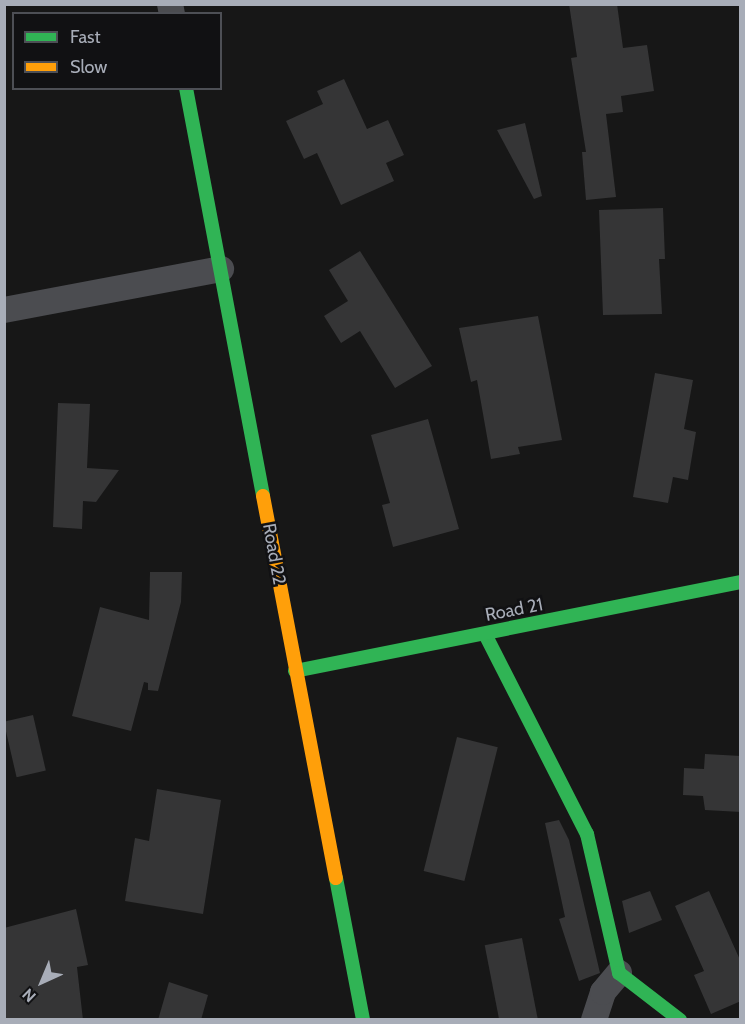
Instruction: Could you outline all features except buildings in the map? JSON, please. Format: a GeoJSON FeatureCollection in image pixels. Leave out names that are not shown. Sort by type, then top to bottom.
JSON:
{"type":"FeatureCollection","features":[{"type":"Feature","properties":{"kind":"street","name":"Road 22"},"geometry":{"type":"LineString","coordinates":[[186,90],[363,1020]]}},
{"type":"Feature","properties":{"kind":"street"},"geometry":{"type":"LineString","coordinates":[[4,310],[221,269]]}},
{"type":"Feature","properties":{"kind":"street","name":"Road 21"},"geometry":{"type":"LineString","coordinates":[[295,671],[741,582]]}},
{"type":"Feature","properties":{"kind":"street"},"geometry":{"type":"LineString","coordinates":[[485,634],[587,834],[619,973],[680,1020]]}},
{"type":"Feature","properties":{"kind":"street"},"geometry":{"type":"LineString","coordinates":[[594,1020],[603,992],[619,973]]}},
{"type":"Feature","properties":{"kind":"traffic: fast"},"geometry":{"type":"LineString","coordinates":[[186,90],[263,496]]}},
{"type":"Feature","properties":{"kind":"traffic: fast"},"geometry":{"type":"LineString","coordinates":[[295,671],[740,582]]}},
{"type":"Feature","properties":{"kind":"traffic: fast"},"geometry":{"type":"LineString","coordinates":[[485,634],[587,834],[619,973],[680,1020]]}},
{"type":"Feature","properties":{"kind":"traffic: fast"},"geometry":{"type":"LineString","coordinates":[[336,878],[363,1020]]}},
{"type":"Feature","properties":{"kind":"traffic: slow"},"geometry":{"type":"LineString","coordinates":[[263,496],[336,878]]}}]}
